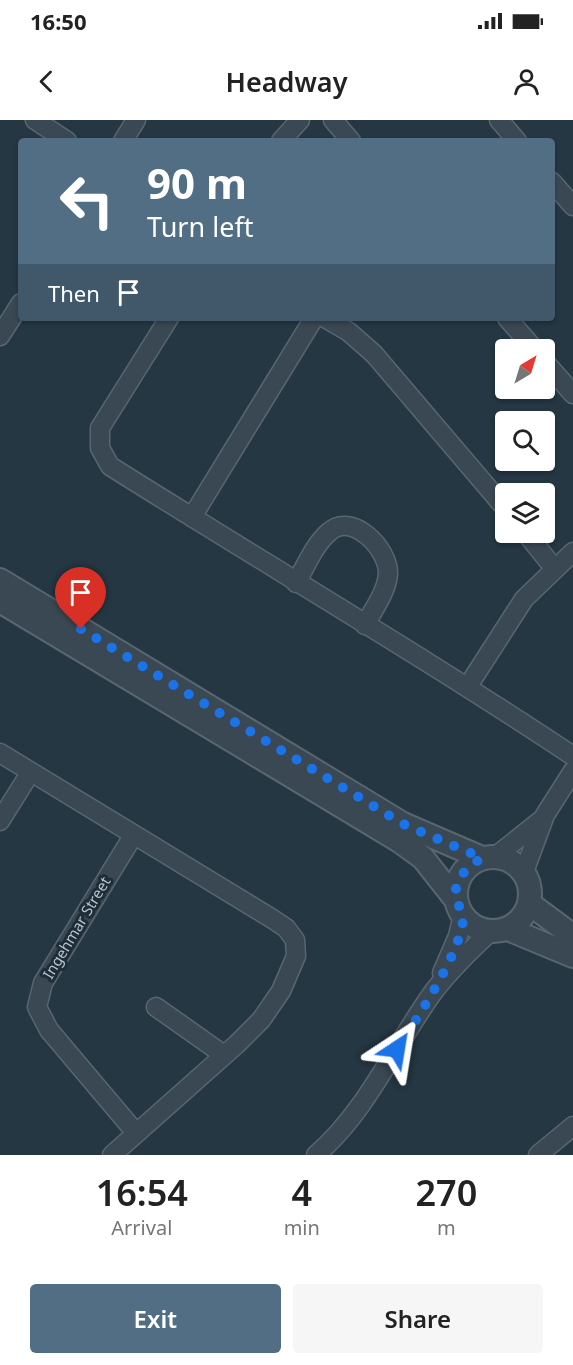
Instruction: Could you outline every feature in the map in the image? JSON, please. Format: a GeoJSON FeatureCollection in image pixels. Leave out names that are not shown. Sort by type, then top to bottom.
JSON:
{"type":"FeatureCollection","features":[{"type":"Feature","properties":{"kind":"street"},"geometry":{"type":"LineString","coordinates":[[35,120],[63,138]]}},
{"type":"Feature","properties":{"kind":"street"},"geometry":{"type":"LineString","coordinates":[[125,138],[136,120]]}},
{"type":"Feature","properties":{"kind":"street"},"geometry":{"type":"LineString","coordinates":[[285,138],[300,120]]}},
{"type":"Feature","properties":{"kind":"street"},"geometry":{"type":"LineString","coordinates":[[333,120],[348,138]]}},
{"type":"Feature","properties":{"kind":"street"},"geometry":{"type":"LineString","coordinates":[[499,120],[514,138]]}},
{"type":"Feature","properties":{"kind":"street"},"geometry":{"type":"LineString","coordinates":[[555,185],[573,206]]}},
{"type":"Feature","properties":{"kind":"street"},"geometry":{"type":"LineString","coordinates":[[0,336],[18,308]]}},
{"type":"Feature","properties":{"kind":"street"},"geometry":{"type":"LineString","coordinates":[[167,321],[100,428],[100,448],[110,466],[296,583],[468,686],[573,756]]}},
{"type":"Feature","properties":{"kind":"street"},"geometry":{"type":"LineString","coordinates":[[192,517],[312,321]]}},
{"type":"Feature","properties":{"kind":"street"},"geometry":{"type":"LineString","coordinates":[[329,321],[349,332],[374,354],[495,496]]}},
{"type":"Feature","properties":{"kind":"street"},"geometry":{"type":"LineString","coordinates":[[510,321],[525,339]]}},
{"type":"Feature","properties":{"kind":"street"},"geometry":{"type":"LineString","coordinates":[[555,373],[572,391]]}},
{"type":"Feature","properties":{"kind":"street"},"geometry":{"type":"LineString","coordinates":[[296,583],[330,531],[344,524],[358,528],[383,555],[388,573],[384,588],[365,625]]}},
{"type":"Feature","properties":{"kind":"street"},"geometry":{"type":"LineString","coordinates":[[534,543],[554,568]]}},
{"type":"Feature","properties":{"kind":"street"},"geometry":{"type":"LineString","coordinates":[[468,686],[524,599],[573,552]]}},
{"type":"Feature","properties":{"kind":"street"},"geometry":{"type":"LineString","coordinates":[[0,580],[403,824],[489,857],[512,861],[524,872],[531,888],[530,904],[522,919],[500,930],[458,964],[434,992],[360,1107],[346,1125],[316,1155]]}},
{"type":"Feature","properties":{"kind":"street"},"geometry":{"type":"LineString","coordinates":[[0,601],[398,840],[429,864],[475,927],[500,930],[573,956]]}},
{"type":"Feature","properties":{"kind":"street"},"geometry":{"type":"LineString","coordinates":[[0,753],[271,918],[286,928],[295,940],[296,956],[281,991],[261,1020],[112,1155]]}},
{"type":"Feature","properties":{"kind":"street"},"geometry":{"type":"LineString","coordinates":[[524,872],[545,815],[573,771]]}},
{"type":"Feature","properties":{"kind":"street"},"geometry":{"type":"LineString","coordinates":[[0,821],[30,773]]}},
{"type":"Feature","properties":{"kind":"street"},"geometry":{"type":"LineString","coordinates":[[434,992],[458,936],[457,883],[465,868],[489,857],[545,815]]}},
{"type":"Feature","properties":{"kind":"street","name":"Ingehmar Street"},"geometry":{"type":"LineString","coordinates":[[133,836],[43,983],[37,1007],[49,1030],[136,1133]]}},
{"type":"Feature","properties":{"kind":"street"},"geometry":{"type":"LineString","coordinates":[[530,904],[573,936]]}},
{"type":"Feature","properties":{"kind":"street"},"geometry":{"type":"LineString","coordinates":[[156,1007],[224,1055]]}},
{"type":"Feature","properties":{"kind":"street"},"geometry":{"type":"LineString","coordinates":[[538,1155],[573,1126]]}},
{"type":"Feature","properties":{"kind":"route"},"geometry":{"type":"LineString","coordinates":[[81,629],[403,824],[482,858],[465,868],[457,883],[456,900],[463,915],[458,936],[434,992],[397,1049]]}}]}
